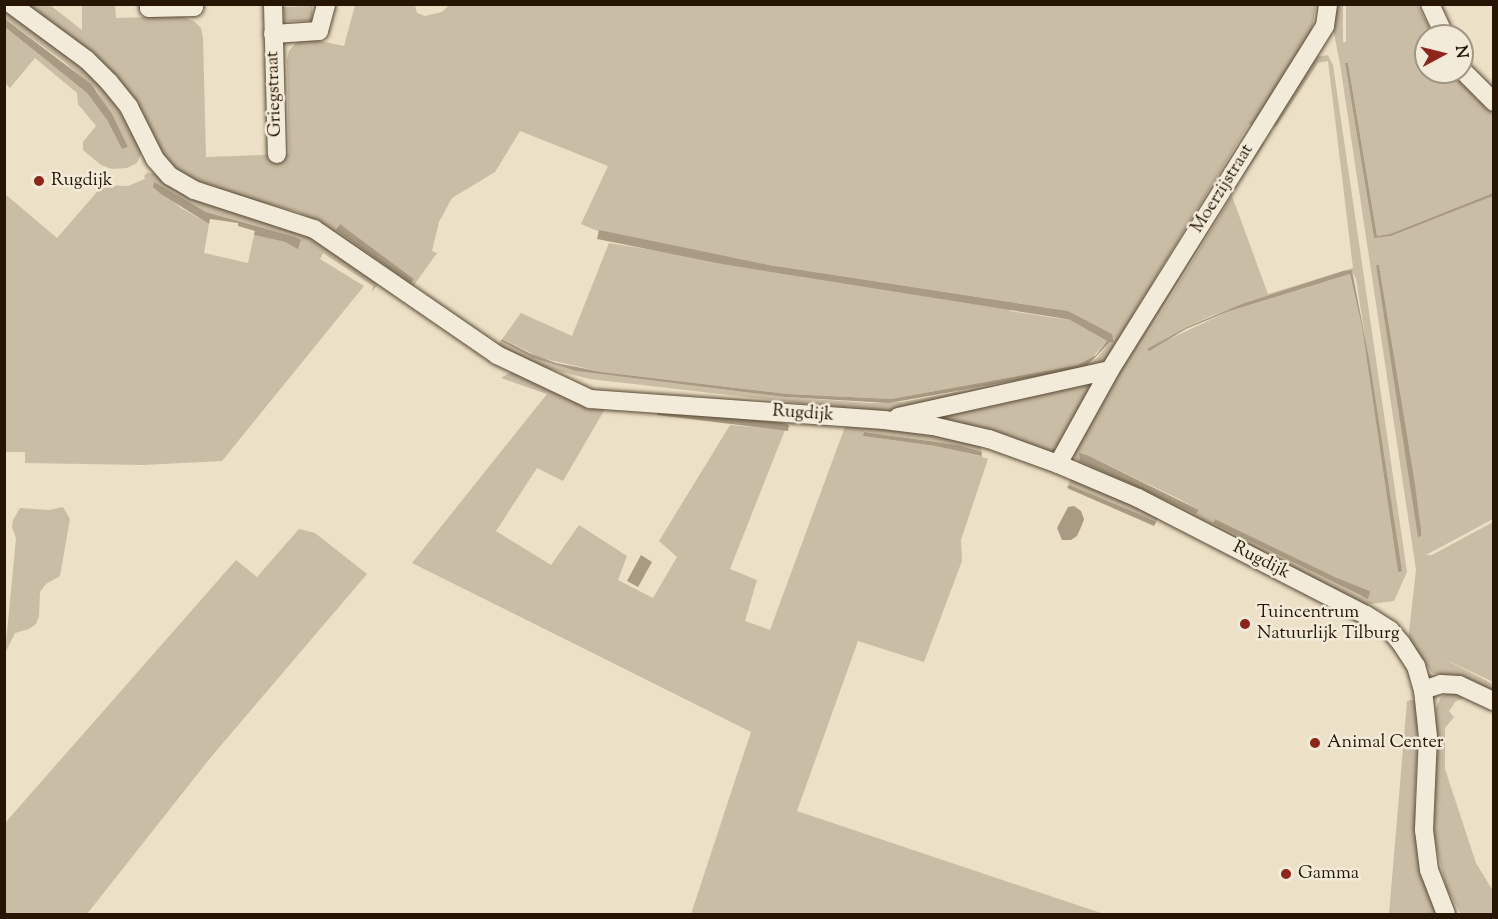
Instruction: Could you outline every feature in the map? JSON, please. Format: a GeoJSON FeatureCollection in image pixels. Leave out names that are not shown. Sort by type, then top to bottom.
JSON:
{"type":"FeatureCollection","features":[{"type":"Feature","properties":{"kind":"street","name":"Rugdijk"},"geometry":{"type":"LineString","coordinates":[[11,4],[87,60],[109,82],[129,107],[155,159],[170,176],[194,190],[314,229],[497,356],[590,399],[884,420],[933,426],[989,439],[1058,464],[1138,498],[1366,615],[1390,630],[1416,666],[1423,690],[1428,737],[1424,830],[1429,870],[1446,915]]}},
{"type":"Feature","properties":{"kind":"street"},"geometry":{"type":"LineString","coordinates":[[149,4],[149,8],[194,7],[194,4]]}},
{"type":"Feature","properties":{"kind":"street","name":"Griegstraat"},"geometry":{"type":"LineString","coordinates":[[273,4],[277,154]]}},
{"type":"Feature","properties":{"kind":"street","name":"Griegstraat"},"geometry":{"type":"LineString","coordinates":[[273,34],[319,31],[326,4]]}},
{"type":"Feature","properties":{"kind":"street","name":"Moerzijstraat"},"geometry":{"type":"LineString","coordinates":[[1058,464],[1110,370],[1325,26],[1328,4]]}},
{"type":"Feature","properties":{"kind":"street"},"geometry":{"type":"LineString","coordinates":[[1430,4],[1439,24]]}},
{"type":"Feature","properties":{"kind":"street"},"geometry":{"type":"LineString","coordinates":[[1474,82],[1494,102]]}},
{"type":"Feature","properties":{"kind":"street"},"geometry":{"type":"LineString","coordinates":[[884,420],[1110,370]]}},
{"type":"Feature","properties":{"kind":"street"},"geometry":{"type":"LineString","coordinates":[[1423,690],[1441,684],[1459,685],[1494,701]]}},
{"type":"Feature","properties":{"kind":"shaded area"},"geometry":{"type":"Polygon","coordinates":[[[450,4],[1316,5],[1311,34],[1325,5],[1307,48],[1264,113],[1126,341],[1115,353],[1096,367],[1071,375],[886,413],[590,379],[542,367],[497,346],[521,313],[572,336],[609,243],[1010,308],[1010,311],[1070,320],[1105,340],[1114,342],[1114,338],[1068,311],[769,265],[598,231],[581,224],[608,166],[520,131],[495,172],[452,198],[439,222],[432,251],[437,253],[414,285],[410,286],[330,230],[299,212],[222,192],[183,175],[160,153],[133,101],[107,68],[26,5],[50,5],[82,30],[82,5],[115,5],[116,18],[180,16],[194,21],[201,28],[203,38],[206,157],[289,154],[287,60],[289,51],[298,41],[306,38],[344,46],[355,5],[415,5],[417,13],[425,16],[442,12],[450,4]],[[1249,124],[1120,336],[1124,341],[1254,127],[1249,124]],[[340,224],[337,231],[412,283],[414,279],[340,224]],[[503,339],[501,341],[533,358],[576,371],[785,397],[870,403],[902,402],[1085,368],[1110,342],[1107,341],[1089,361],[1078,365],[891,399],[788,394],[602,372],[541,358],[503,339]]]}},
{"type":"Feature","properties":{"kind":"shaded area"},"geometry":{"type":"Polygon","coordinates":[[[1336,5],[1343,5],[1343,42],[1346,42],[1346,5],[1417,5],[1427,24],[1414,24],[1414,84],[1469,84],[1493,113],[1493,193],[1390,234],[1377,236],[1348,63],[1345,63],[1374,238],[1391,236],[1493,196],[1493,519],[1426,555],[1432,555],[1493,522],[1493,682],[1442,658],[1493,684],[1493,692],[1452,676],[1432,673],[1408,640],[1416,570],[1334,33],[1329,28],[1336,5]],[[1376,265],[1419,537],[1414,477],[1379,265],[1376,265]]]}},
{"type":"Feature","properties":{"kind":"shaded area"},"geometry":{"type":"Polygon","coordinates":[[[312,6],[313,21],[284,21],[283,7],[312,6]]]}},
{"type":"Feature","properties":{"kind":"shaded area"},"geometry":{"type":"Polygon","coordinates":[[[5,9],[95,78],[116,105],[142,151],[137,163],[127,168],[112,169],[101,165],[83,150],[83,142],[96,126],[78,104],[77,93],[35,58],[10,88],[5,83],[5,27],[87,93],[107,120],[122,149],[128,147],[97,91],[63,61],[5,19],[5,9]]]}},
{"type":"Feature","properties":{"kind":"shaded area"},"geometry":{"type":"Polygon","coordinates":[[[5,19],[91,84],[112,114],[128,147],[122,149],[107,120],[87,93],[5,27],[5,19]]]}},
{"type":"Feature","properties":{"kind":"shaded area"},"geometry":{"type":"Polygon","coordinates":[[[1328,55],[1333,65],[1407,572],[1394,601],[1363,605],[1196,517],[1081,466],[1073,454],[1080,430],[1262,142],[1265,143],[1233,190],[1116,386],[1232,196],[1268,294],[1341,272],[1211,316],[1148,349],[1227,312],[1350,274],[1362,327],[1398,571],[1401,571],[1356,279],[1352,271],[1343,271],[1353,268],[1328,61],[1318,63],[1276,127],[1271,125],[1315,57],[1328,55]],[[1087,455],[1080,461],[1196,514],[1199,510],[1087,455]],[[1215,519],[1213,523],[1361,596],[1370,591],[1335,577],[1215,519]]]}},
{"type":"Feature","properties":{"kind":"shaded area"},"geometry":{"type":"Polygon","coordinates":[[[1345,63],[1348,63],[1377,236],[1390,234],[1493,193],[1493,196],[1391,236],[1374,238],[1345,63]]]}},
{"type":"Feature","properties":{"kind":"shaded area"},"geometry":{"type":"Polygon","coordinates":[[[147,173],[158,174],[196,199],[309,236],[378,284],[372,292],[373,286],[323,253],[320,259],[364,286],[222,461],[143,465],[25,463],[25,452],[5,452],[5,194],[57,238],[103,185],[128,186],[145,179],[144,176],[147,173]],[[152,184],[181,208],[209,224],[204,253],[248,263],[254,235],[285,242],[298,248],[301,241],[292,236],[206,212],[152,184]]]}},
{"type":"Feature","properties":{"kind":"shaded area"},"geometry":{"type":"Polygon","coordinates":[[[154,182],[206,212],[301,240],[298,249],[285,242],[254,235],[255,231],[238,226],[238,223],[210,219],[209,224],[161,194],[153,187],[154,182]]]}},
{"type":"Feature","properties":{"kind":"shaded area"},"geometry":{"type":"Polygon","coordinates":[[[340,224],[414,279],[411,283],[336,230],[340,224]]]}},
{"type":"Feature","properties":{"kind":"shaded area"},"geometry":{"type":"Polygon","coordinates":[[[599,230],[769,265],[1068,311],[1112,334],[1114,342],[1110,342],[1085,368],[889,403],[785,397],[576,371],[533,358],[501,341],[502,339],[529,353],[556,363],[602,372],[788,394],[891,399],[1078,365],[1096,355],[1107,341],[1070,320],[722,264],[597,239],[599,230]]]}},
{"type":"Feature","properties":{"kind":"shaded area"},"geometry":{"type":"Polygon","coordinates":[[[1376,265],[1379,265],[1414,477],[1421,531],[1421,536],[1418,537],[1376,265]]]}},
{"type":"Feature","properties":{"kind":"shaded area"},"geometry":{"type":"Polygon","coordinates":[[[1352,270],[1370,364],[1402,571],[1398,572],[1362,327],[1350,274],[1227,312],[1186,329],[1149,351],[1147,349],[1187,327],[1242,304],[1352,270]]]}},
{"type":"Feature","properties":{"kind":"shaded area"},"geometry":{"type":"Polygon","coordinates":[[[511,372],[605,409],[563,481],[537,468],[496,531],[551,565],[579,525],[627,556],[618,580],[653,598],[677,557],[659,541],[730,425],[785,430],[730,569],[757,580],[745,621],[770,630],[846,424],[924,433],[981,446],[982,452],[958,445],[865,432],[863,436],[935,446],[979,456],[982,453],[982,457],[988,459],[961,540],[962,561],[924,662],[858,641],[797,811],[1104,914],[691,914],[751,732],[412,563],[547,394],[501,378],[511,372]]]}},
{"type":"Feature","properties":{"kind":"shaded area"},"geometry":{"type":"Polygon","coordinates":[[[1096,380],[1054,454],[925,414],[1096,380]]]}},
{"type":"Feature","properties":{"kind":"shaded area"},"geometry":{"type":"Polygon","coordinates":[[[658,410],[789,425],[788,431],[657,415],[658,410]]]}},
{"type":"Feature","properties":{"kind":"shaded area"},"geometry":{"type":"Polygon","coordinates":[[[864,432],[958,445],[982,452],[981,456],[935,446],[863,436],[864,432]]]}},
{"type":"Feature","properties":{"kind":"shaded area"},"geometry":{"type":"Polygon","coordinates":[[[1079,453],[1199,510],[1196,514],[1080,461],[1079,453]]]}},
{"type":"Feature","properties":{"kind":"shaded area"},"geometry":{"type":"Polygon","coordinates":[[[1071,479],[1158,518],[1154,526],[1155,522],[1068,485],[1066,488],[1071,479]]]}},
{"type":"Feature","properties":{"kind":"shaded area"},"geometry":{"type":"Polygon","coordinates":[[[1069,485],[1156,522],[1154,526],[1067,488],[1069,485]]]}},
{"type":"Feature","properties":{"kind":"shaded area"},"geometry":{"type":"Polygon","coordinates":[[[1074,506],[1081,511],[1084,519],[1082,525],[1077,536],[1071,540],[1062,540],[1057,528],[1068,507],[1074,506]]]}},
{"type":"Feature","properties":{"kind":"shaded area"},"geometry":{"type":"Polygon","coordinates":[[[63,507],[70,519],[60,576],[46,584],[40,592],[39,616],[36,624],[29,629],[15,633],[5,653],[16,538],[12,527],[13,520],[20,508],[49,510],[63,507]]]}},
{"type":"Feature","properties":{"kind":"shaded area"},"geometry":{"type":"Polygon","coordinates":[[[1215,519],[1335,577],[1370,591],[1368,599],[1213,523],[1215,519]]]}},
{"type":"Feature","properties":{"kind":"shaded area"},"geometry":{"type":"Polygon","coordinates":[[[299,529],[315,533],[367,574],[211,757],[87,914],[5,914],[5,823],[236,560],[257,577],[299,529]]]}},
{"type":"Feature","properties":{"kind":"shaded area"},"geometry":{"type":"Polygon","coordinates":[[[641,555],[652,562],[638,587],[627,581],[641,555]]]}},
{"type":"Feature","properties":{"kind":"shaded area"},"geometry":{"type":"Polygon","coordinates":[[[1455,691],[1493,707],[1493,710],[1467,697],[1456,701],[1449,711],[1454,717],[1445,728],[1445,769],[1476,863],[1493,891],[1493,914],[1461,914],[1446,887],[1434,837],[1436,708],[1441,697],[1455,691]]]}},
{"type":"Feature","properties":{"kind":"shaded area"},"geometry":{"type":"Polygon","coordinates":[[[1407,701],[1416,701],[1418,725],[1415,797],[1418,861],[1439,914],[1389,914],[1407,701]]]}},
{"type":"Feature","properties":{"kind":"place","name":"Rugdijk"},"geometry":{"type":"Point","coordinates":[39,181]}},
{"type":"Feature","properties":{"kind":"place","name":"Tuincentrum Natuurlijk Tilburg"},"geometry":{"type":"Point","coordinates":[1245,624]}},
{"type":"Feature","properties":{"kind":"place","name":"Animal Center"},"geometry":{"type":"Point","coordinates":[1315,743]}},
{"type":"Feature","properties":{"kind":"place","name":"Gamma"},"geometry":{"type":"Point","coordinates":[1286,874]}}]}
